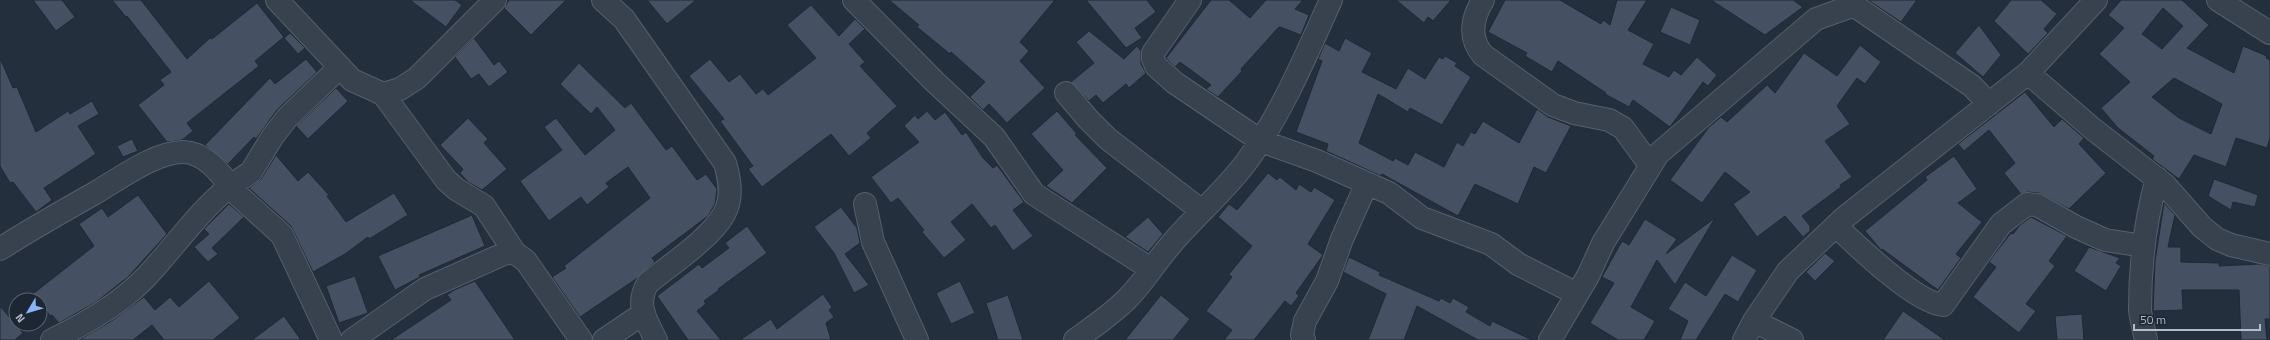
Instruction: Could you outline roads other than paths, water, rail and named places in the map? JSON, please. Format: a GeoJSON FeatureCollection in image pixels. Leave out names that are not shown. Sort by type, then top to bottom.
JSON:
{"type":"FeatureCollection","features":[{"type":"Feature","properties":{"kind":"street"},"geometry":{"type":"LineString","coordinates":[[277,0],[352,80],[383,94],[446,180],[456,189],[484,206],[515,253],[526,261],[581,340]]}},
{"type":"Feature","properties":{"kind":"street"},"geometry":{"type":"LineString","coordinates":[[383,94],[400,89],[417,78],[496,0]]}},
{"type":"Feature","properties":{"kind":"street"},"geometry":{"type":"LineString","coordinates":[[602,0],[624,19],[725,163],[728,174],[730,189],[724,214],[707,235],[648,283],[642,293],[645,321],[656,340]]}},
{"type":"Feature","properties":{"kind":"street"},"geometry":{"type":"LineString","coordinates":[[854,0],[935,82],[994,137],[1034,194],[1151,269]]}},
{"type":"Feature","properties":{"kind":"street"},"geometry":{"type":"LineString","coordinates":[[1190,0],[1153,53],[1153,59],[1156,66],[1175,83],[1261,141],[1317,161],[1389,193],[1422,218],[1491,244],[1518,264],[1577,294]]}},
{"type":"Feature","properties":{"kind":"street"},"geometry":{"type":"LineString","coordinates":[[1075,340],[1112,314],[1129,298],[1181,233],[1241,168],[1261,141],[1281,105],[1331,0]]}},
{"type":"Feature","properties":{"kind":"street"},"geometry":{"type":"LineString","coordinates":[[1482,0],[1472,26],[1476,47],[1483,55],[1553,105],[1574,113],[1609,120],[1623,128],[1650,165]]}},
{"type":"Feature","properties":{"kind":"street"},"geometry":{"type":"LineString","coordinates":[[1744,340],[1754,321],[1788,271],[1836,226],[2028,73],[2096,0]]}},
{"type":"Feature","properties":{"kind":"street"},"geometry":{"type":"LineString","coordinates":[[2218,0],[2270,33]]}},
{"type":"Feature","properties":{"kind":"street"},"geometry":{"type":"LineString","coordinates":[[1550,340],[1577,294],[1603,243],[1658,154],[1820,9],[1850,3],[1972,86],[1989,104]]}},
{"type":"Feature","properties":{"kind":"street"},"geometry":{"type":"LineString","coordinates":[[52,340],[69,332],[132,290],[147,276],[211,202],[251,172],[273,136],[287,118],[340,68]]}},
{"type":"Feature","properties":{"kind":"street"},"geometry":{"type":"LineString","coordinates":[[2028,73],[2093,129],[2157,178],[2202,227],[2217,239],[2232,245],[2270,254]]}},
{"type":"Feature","properties":{"kind":"street"},"geometry":{"type":"LineString","coordinates":[[1972,86],[2011,86]]}},
{"type":"Feature","properties":{"kind":"street"},"geometry":{"type":"LineString","coordinates":[[1066,93],[1088,119],[1108,139],[1202,211]]}},
{"type":"Feature","properties":{"kind":"street"},"geometry":{"type":"LineString","coordinates":[[0,249],[142,165],[169,153],[183,152],[195,154],[223,176],[229,187],[282,235],[331,340]]}},
{"type":"Feature","properties":{"kind":"street"},"geometry":{"type":"LineString","coordinates":[[2146,340],[2140,310],[2144,246],[2147,214],[2157,178]]}},
{"type":"Feature","properties":{"kind":"street"},"geometry":{"type":"LineString","coordinates":[[1304,340],[1302,335],[1305,321],[1327,282],[1342,238],[1367,183]]}},
{"type":"Feature","properties":{"kind":"street"},"geometry":{"type":"LineString","coordinates":[[865,204],[873,242],[916,340]]}},
{"type":"Feature","properties":{"kind":"street"},"geometry":{"type":"LineString","coordinates":[[1836,226],[1908,288],[1936,305],[1943,305],[1948,300],[2001,224],[2027,204],[2037,205],[2076,227],[2105,240],[2144,246]]}},
{"type":"Feature","properties":{"kind":"street"},"geometry":{"type":"LineString","coordinates":[[352,340],[425,289],[506,253],[515,253]]}},
{"type":"Feature","properties":{"kind":"street"},"geometry":{"type":"LineString","coordinates":[[604,340],[644,313]]}},
{"type":"Feature","properties":{"kind":"street"},"geometry":{"type":"LineString","coordinates":[[1754,321],[1792,340]]}}]}
